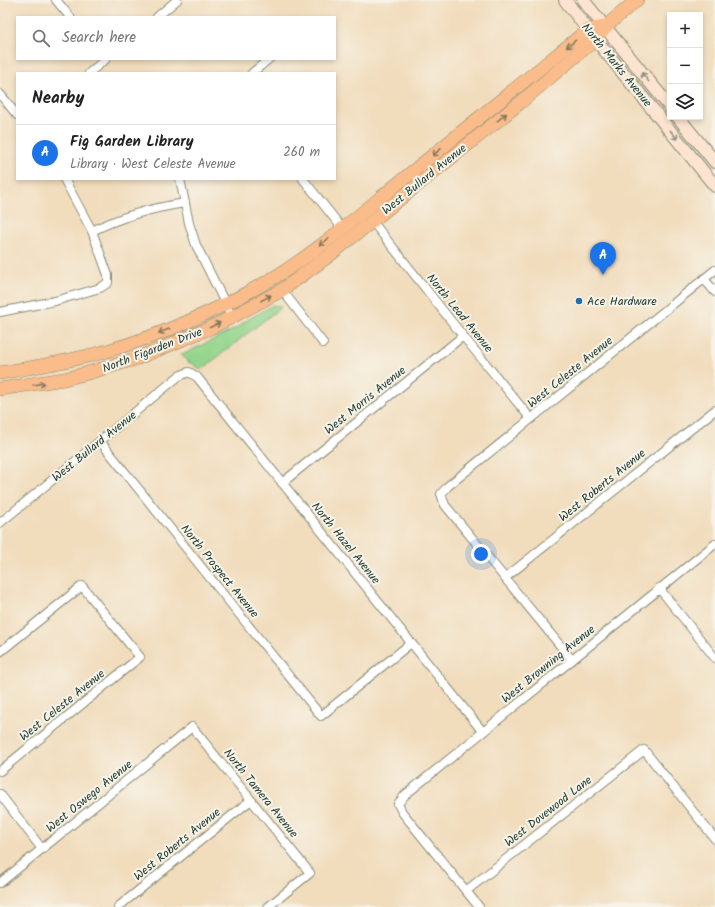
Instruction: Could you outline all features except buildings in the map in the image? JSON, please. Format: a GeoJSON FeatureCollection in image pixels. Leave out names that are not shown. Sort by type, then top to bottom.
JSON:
{"type":"FeatureCollection","features":[{"type":"Feature","properties":{"kind":"main road","name":"North Marks Avenue"},"geometry":{"type":"LineString","coordinates":[[565,0],[715,186]]}},
{"type":"Feature","properties":{"kind":"main road","name":"North Marks Avenue"},"geometry":{"type":"LineString","coordinates":[[583,0],[667,103]]}},
{"type":"Feature","properties":{"kind":"main road","name":"West Bullard Avenue"},"geometry":{"type":"LineString","coordinates":[[226,304],[270,280],[301,260],[481,116],[604,27],[637,0]]}},
{"type":"Feature","properties":{"kind":"main road","name":"West Bullard Avenue"},"geometry":{"type":"LineString","coordinates":[[232,317],[282,290],[330,255],[433,172],[592,35]]}},
{"type":"Feature","properties":{"kind":"main road"},"geometry":{"type":"LineString","coordinates":[[474,136],[485,122],[481,116]]}},
{"type":"Feature","properties":{"kind":"main road"},"geometry":{"type":"LineString","coordinates":[[680,120],[715,162]]}},
{"type":"Feature","properties":{"kind":"main road"},"geometry":{"type":"LineString","coordinates":[[697,164],[705,166],[715,174]]}},
{"type":"Feature","properties":{"kind":"main road"},"geometry":{"type":"LineString","coordinates":[[282,290],[286,279],[298,269],[301,260]]}},
{"type":"Feature","properties":{"kind":"main road","name":"North Figarden Drive"},"geometry":{"type":"LineString","coordinates":[[0,373],[108,351],[150,336],[226,304]]}},
{"type":"Feature","properties":{"kind":"main road","name":"North Figarden Drive"},"geometry":{"type":"LineString","coordinates":[[0,390],[58,380],[88,373],[138,358],[210,328],[232,317]]}},
{"type":"Feature","properties":{"kind":"street"},"geometry":{"type":"LineString","coordinates":[[56,0],[69,16]]}},
{"type":"Feature","properties":{"kind":"street"},"geometry":{"type":"LineString","coordinates":[[158,16],[177,0]]}},
{"type":"Feature","properties":{"kind":"street"},"geometry":{"type":"LineString","coordinates":[[90,72],[105,60]]}},
{"type":"Feature","properties":{"kind":"street"},"geometry":{"type":"LineString","coordinates":[[253,72],[268,60]]}},
{"type":"Feature","properties":{"kind":"street"},"geometry":{"type":"LineString","coordinates":[[0,94],[16,114]]}},
{"type":"Feature","properties":{"kind":"street"},"geometry":{"type":"LineString","coordinates":[[0,312],[55,301],[100,288],[108,284],[108,275],[92,231],[65,180]]}},
{"type":"Feature","properties":{"kind":"street"},"geometry":{"type":"LineString","coordinates":[[180,180],[189,223],[196,245],[232,317]]}},
{"type":"Feature","properties":{"kind":"street"},"geometry":{"type":"LineString","coordinates":[[304,180],[342,228]]}},
{"type":"Feature","properties":{"kind":"street"},"geometry":{"type":"LineString","coordinates":[[92,231],[135,213],[185,203]]}},
{"type":"Feature","properties":{"kind":"street","name":"North Lead Avenue"},"geometry":{"type":"LineString","coordinates":[[372,221],[531,419]]}},
{"type":"Feature","properties":{"kind":"street","name":"West Celeste Avenue"},"geometry":{"type":"LineString","coordinates":[[505,578],[445,504],[441,494],[448,486],[715,270]]}},
{"type":"Feature","properties":{"kind":"street"},"geometry":{"type":"LineString","coordinates":[[704,279],[715,292]]}},
{"type":"Feature","properties":{"kind":"street"},"geometry":{"type":"LineString","coordinates":[[282,290],[324,343]]}},
{"type":"Feature","properties":{"kind":"street","name":"West Morris Avenue"},"geometry":{"type":"LineString","coordinates":[[282,483],[463,336]]}},
{"type":"Feature","properties":{"kind":"street","name":"North Hazel Avenue"},"geometry":{"type":"LineString","coordinates":[[189,372],[198,377],[483,732]]}},
{"type":"Feature","properties":{"kind":"street","name":"West Bullard Avenue"},"geometry":{"type":"LineString","coordinates":[[0,522],[179,376],[189,372]]}},
{"type":"Feature","properties":{"kind":"street","name":"West Roberts Avenue"},"geometry":{"type":"LineString","coordinates":[[505,578],[715,410]]}},
{"type":"Feature","properties":{"kind":"street","name":"North Prospect Avenue"},"geometry":{"type":"LineString","coordinates":[[100,441],[321,716],[411,643]]}},
{"type":"Feature","properties":{"kind":"street","name":"West Browning Avenue"},"geometry":{"type":"LineString","coordinates":[[466,891],[402,812],[398,804],[405,795],[715,544]]}},
{"type":"Feature","properties":{"kind":"street"},"geometry":{"type":"LineString","coordinates":[[505,578],[572,660]]}},
{"type":"Feature","properties":{"kind":"street","name":"West Celeste Avenue"},"geometry":{"type":"LineString","coordinates":[[0,652],[82,586],[140,657],[0,771]]}},
{"type":"Feature","properties":{"kind":"street"},"geometry":{"type":"LineString","coordinates":[[659,588],[715,658]]}},
{"type":"Feature","properties":{"kind":"street","name":"North Tamera Avenue"},"geometry":{"type":"LineString","coordinates":[[192,727],[310,873],[268,907]]}},
{"type":"Feature","properties":{"kind":"street","name":"West Oswego Avenue"},"geometry":{"type":"LineString","coordinates":[[0,883],[192,727]]}},
{"type":"Feature","properties":{"kind":"street","name":"West Dovewood Lane"},"geometry":{"type":"LineString","coordinates":[[466,891],[644,750],[715,839]]}},
{"type":"Feature","properties":{"kind":"street"},"geometry":{"type":"LineString","coordinates":[[0,794],[42,849]]}},
{"type":"Feature","properties":{"kind":"street","name":"West Roberts Avenue"},"geometry":{"type":"LineString","coordinates":[[118,907],[251,800]]}},
{"type":"Feature","properties":{"kind":"street"},"geometry":{"type":"LineString","coordinates":[[466,891],[479,907]]}},
{"type":"Feature","properties":{"kind":"green space"},"geometry":{"type":"Polygon","coordinates":[[[273,305],[281,307],[201,370],[188,362],[181,354],[237,328],[244,322],[273,305]]]}},
{"type":"Feature","properties":{"kind":"place","name":"Fig Garden Library"},"geometry":{"type":"Point","coordinates":[603,275]}},
{"type":"Feature","properties":{"kind":"place","name":"Ace Hardware"},"geometry":{"type":"Point","coordinates":[579,301]}}]}
